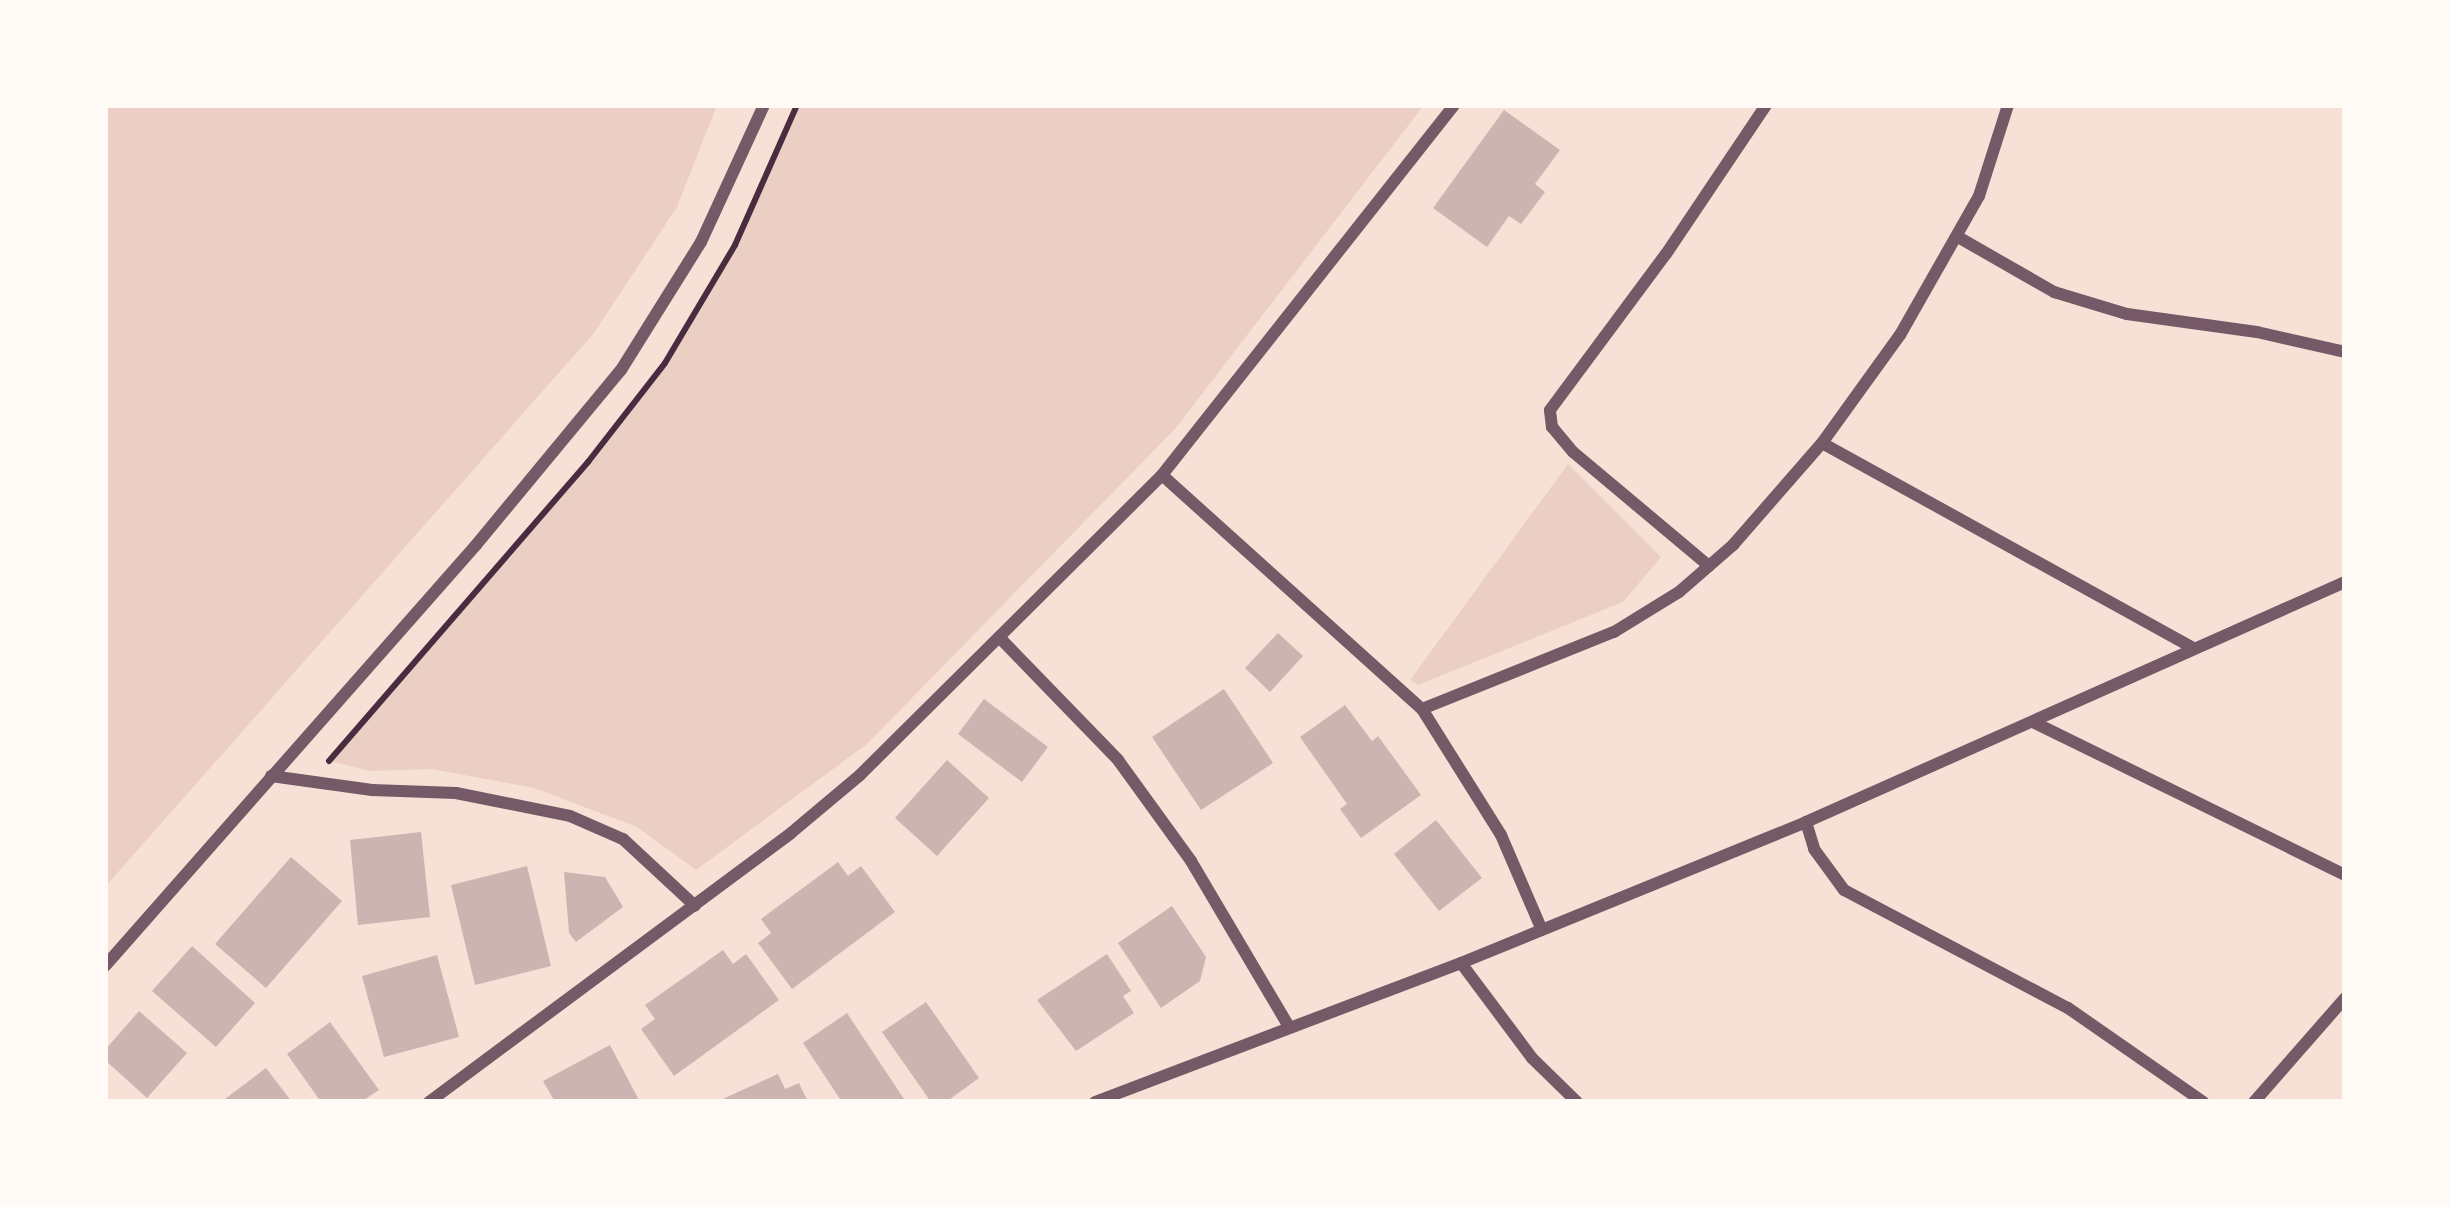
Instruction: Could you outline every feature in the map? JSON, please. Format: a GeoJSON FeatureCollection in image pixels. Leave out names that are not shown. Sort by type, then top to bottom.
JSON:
{"type":"FeatureCollection","features":[{"type":"Feature","properties":{"kind":"street"},"geometry":{"type":"LineString","coordinates":[[105,966],[621,370],[701,242],[764,105]]}},
{"type":"Feature","properties":{"kind":"street"},"geometry":{"type":"LineString","coordinates":[[429,1102],[824,808],[1162,475],[1454,105]]}},
{"type":"Feature","properties":{"kind":"street"},"geometry":{"type":"LineString","coordinates":[[1708,566],[1573,452],[1552,427],[1550,410],[1666,254],[1766,105]]}},
{"type":"Feature","properties":{"kind":"street"},"geometry":{"type":"LineString","coordinates":[[1422,709],[1614,632],[1708,566],[1822,443],[1900,335],[1979,196],[2008,105]]}},
{"type":"Feature","properties":{"kind":"street"},"geometry":{"type":"LineString","coordinates":[[1958,237],[2054,292],[2127,314],[2258,332],[2345,352]]}},
{"type":"Feature","properties":{"kind":"street"},"geometry":{"type":"LineString","coordinates":[[1822,443],[2191,647]]}},
{"type":"Feature","properties":{"kind":"street"},"geometry":{"type":"LineString","coordinates":[[1162,475],[1422,709],[1501,835],[1542,930]]}},
{"type":"Feature","properties":{"kind":"street"},"geometry":{"type":"LineString","coordinates":[[1095,1102],[1461,963],[1806,822],[2035,722],[2191,647],[2342,585]]}},
{"type":"Feature","properties":{"kind":"street"},"geometry":{"type":"LineString","coordinates":[[999,637],[1118,760],[1192,861],[1289,1027]]}},
{"type":"Feature","properties":{"kind":"street"},"geometry":{"type":"LineString","coordinates":[[2035,722],[2345,875]]}},
{"type":"Feature","properties":{"kind":"street"},"geometry":{"type":"LineString","coordinates":[[271,776],[372,790],[456,793],[570,816],[623,839],[694,906]]}},
{"type":"Feature","properties":{"kind":"street"},"geometry":{"type":"LineString","coordinates":[[1806,822],[1825,868],[1844,890],[2068,1009],[2203,1102]]}},
{"type":"Feature","properties":{"kind":"street"},"geometry":{"type":"LineString","coordinates":[[1461,963],[1532,1058],[1577,1102]]}},
{"type":"Feature","properties":{"kind":"street"},"geometry":{"type":"LineString","coordinates":[[2254,1102],[2345,998]]}},
{"type":"Feature","properties":{"kind":"shaded area"},"geometry":{"type":"Polygon","coordinates":[[[105,105],[717,105],[677,207],[594,333],[105,887],[105,105]]]}},
{"type":"Feature","properties":{"kind":"shaded area"},"geometry":{"type":"Polygon","coordinates":[[[797,105],[1424,105],[1175,429],[867,744],[696,870],[637,827],[534,788],[431,769],[371,771],[329,761],[588,462],[665,363],[735,245],[797,105]]]}},
{"type":"Feature","properties":{"kind":"shaded area"},"geometry":{"type":"Polygon","coordinates":[[[1568,464],[1661,557],[1623,602],[1418,685],[1410,680],[1568,464]]]}},
{"type":"Feature","properties":{"kind":"building"},"geometry":{"type":"Polygon","coordinates":[[[1504,110],[1560,150],[1535,184],[1545,192],[1521,224],[1509,216],[1487,247],[1433,208],[1504,110]]]}},
{"type":"Feature","properties":{"kind":"building"},"geometry":{"type":"Polygon","coordinates":[[[1278,633],[1303,656],[1270,692],[1245,668],[1278,633]]]}},
{"type":"Feature","properties":{"kind":"building"},"geometry":{"type":"Polygon","coordinates":[[[1224,689],[1273,763],[1201,810],[1152,737],[1224,689]]]}},
{"type":"Feature","properties":{"kind":"building"},"geometry":{"type":"Polygon","coordinates":[[[984,699],[1048,747],[1022,782],[958,734],[984,699]]]}},
{"type":"Feature","properties":{"kind":"building"},"geometry":{"type":"Polygon","coordinates":[[[1345,705],[1372,741],[1378,736],[1421,795],[1361,838],[1340,809],[1347,804],[1300,737],[1345,705]]]}},
{"type":"Feature","properties":{"kind":"building"},"geometry":{"type":"Polygon","coordinates":[[[947,760],[989,798],[937,856],[895,818],[947,760]]]}},
{"type":"Feature","properties":{"kind":"building"},"geometry":{"type":"Polygon","coordinates":[[[1436,820],[1482,878],[1439,911],[1394,854],[1436,820]]]}},
{"type":"Feature","properties":{"kind":"building"},"geometry":{"type":"Polygon","coordinates":[[[421,832],[430,917],[358,925],[350,840],[421,832]]]}},
{"type":"Feature","properties":{"kind":"building"},"geometry":{"type":"Polygon","coordinates":[[[291,857],[342,901],[266,988],[215,944],[291,857]]]}},
{"type":"Feature","properties":{"kind":"building"},"geometry":{"type":"Polygon","coordinates":[[[838,862],[848,876],[861,866],[895,912],[792,989],[758,943],[771,933],[761,919],[838,862]]]}},
{"type":"Feature","properties":{"kind":"building"},"geometry":{"type":"Polygon","coordinates":[[[527,866],[551,966],[475,985],[451,885],[527,866]]]}},
{"type":"Feature","properties":{"kind":"building"},"geometry":{"type":"Polygon","coordinates":[[[564,872],[605,877],[623,907],[576,942],[569,933],[564,872]]]}},
{"type":"Feature","properties":{"kind":"building"},"geometry":{"type":"Polygon","coordinates":[[[1172,906],[1206,957],[1200,981],[1161,1008],[1118,943],[1172,906]]]}},
{"type":"Feature","properties":{"kind":"building"},"geometry":{"type":"Polygon","coordinates":[[[192,946],[255,1003],[216,1047],[152,991],[192,946]]]}},
{"type":"Feature","properties":{"kind":"building"},"geometry":{"type":"Polygon","coordinates":[[[723,950],[733,964],[746,954],[779,1000],[674,1076],[641,1029],[655,1019],[645,1005],[723,950]]]}},
{"type":"Feature","properties":{"kind":"building"},"geometry":{"type":"Polygon","coordinates":[[[1107,954],[1131,991],[1123,996],[1134,1013],[1076,1051],[1037,1000],[1107,954]]]}},
{"type":"Feature","properties":{"kind":"building"},"geometry":{"type":"Polygon","coordinates":[[[437,955],[459,1037],[384,1057],[362,976],[437,955]]]}},
{"type":"Feature","properties":{"kind":"building"},"geometry":{"type":"Polygon","coordinates":[[[926,1002],[979,1078],[946,1102],[931,1102],[882,1032],[926,1002]]]}},
{"type":"Feature","properties":{"kind":"building"},"geometry":{"type":"Polygon","coordinates":[[[139,1011],[187,1053],[147,1098],[105,1060],[105,1050],[139,1011]]]}},
{"type":"Feature","properties":{"kind":"building"},"geometry":{"type":"Polygon","coordinates":[[[847,1013],[906,1102],[842,1102],[803,1043],[847,1013]]]}},
{"type":"Feature","properties":{"kind":"building"},"geometry":{"type":"Polygon","coordinates":[[[330,1022],[379,1090],[361,1102],[321,1102],[287,1054],[330,1022]]]}},
{"type":"Feature","properties":{"kind":"building"},"geometry":{"type":"Polygon","coordinates":[[[610,1045],[640,1102],[555,1102],[543,1081],[610,1045]]]}},
{"type":"Feature","properties":{"kind":"building"},"geometry":{"type":"Polygon","coordinates":[[[266,1068],[292,1102],[221,1102],[266,1068]]]}},
{"type":"Feature","properties":{"kind":"building"},"geometry":{"type":"Polygon","coordinates":[[[778,1074],[785,1089],[799,1083],[808,1102],[716,1102],[778,1074]]]}}]}
